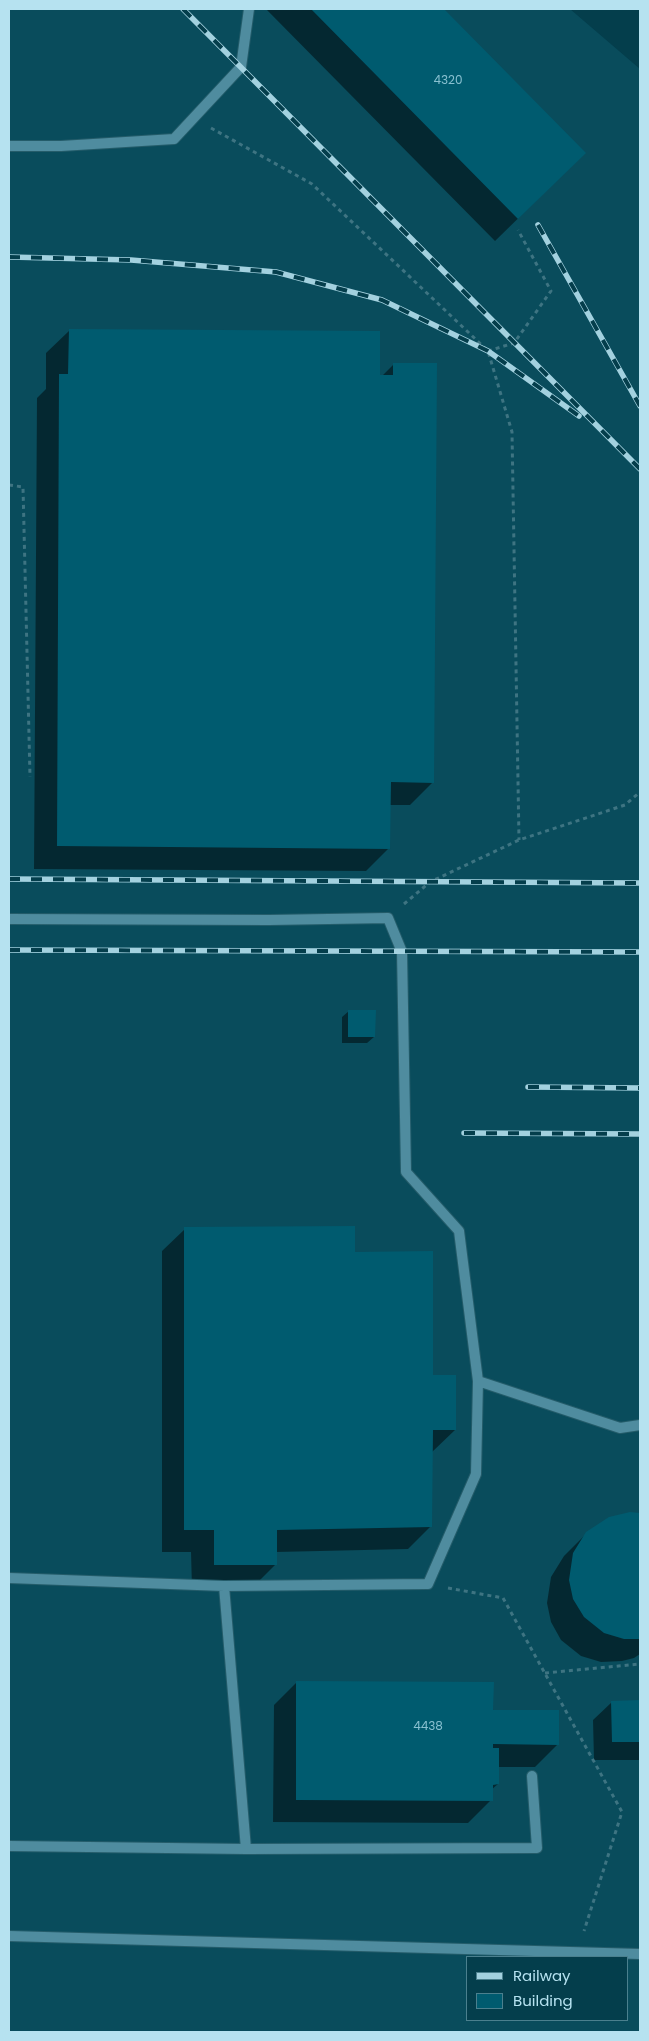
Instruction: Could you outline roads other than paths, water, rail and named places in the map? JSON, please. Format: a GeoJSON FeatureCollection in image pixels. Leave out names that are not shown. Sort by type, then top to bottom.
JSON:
{"type":"FeatureCollection","features":[{"type":"Feature","properties":{"kind":"lane"},"geometry":{"type":"LineString","coordinates":[[9,146],[61,146],[174,138],[240,67],[249,9]]}},
{"type":"Feature","properties":{"kind":"lane"},"geometry":{"type":"LineString","coordinates":[[9,919],[269,920],[388,918],[402,952],[406,1172],[459,1231],[478,1381],[476,1474],[428,1584],[224,1586],[9,1578]]}},
{"type":"Feature","properties":{"kind":"lane"},"geometry":{"type":"LineString","coordinates":[[478,1381],[620,1428],[640,1425]]}},
{"type":"Feature","properties":{"kind":"lane"},"geometry":{"type":"LineString","coordinates":[[224,1586],[246,1849]]}},
{"type":"Feature","properties":{"kind":"lane"},"geometry":{"type":"LineString","coordinates":[[9,1846],[246,1849],[537,1848],[532,1776]]}},
{"type":"Feature","properties":{"kind":"lane"},"geometry":{"type":"LineString","coordinates":[[9,1936],[640,1954]]}},
{"type":"Feature","properties":{"kind":"railway"},"geometry":{"type":"LineString","coordinates":[[183,9],[640,469]]}},
{"type":"Feature","properties":{"kind":"railway"},"geometry":{"type":"LineString","coordinates":[[538,225],[640,406]]}},
{"type":"Feature","properties":{"kind":"railway"},"geometry":{"type":"LineString","coordinates":[[9,257],[131,260],[276,272],[382,300],[488,351],[579,416]]}},
{"type":"Feature","properties":{"kind":"railway"},"geometry":{"type":"LineString","coordinates":[[9,879],[640,883]]}},
{"type":"Feature","properties":{"kind":"railway"},"geometry":{"type":"LineString","coordinates":[[9,950],[640,952]]}},
{"type":"Feature","properties":{"kind":"railway"},"geometry":{"type":"LineString","coordinates":[[528,1087],[640,1088]]}},
{"type":"Feature","properties":{"kind":"railway"},"geometry":{"type":"LineString","coordinates":[[464,1133],[640,1134]]}}]}
